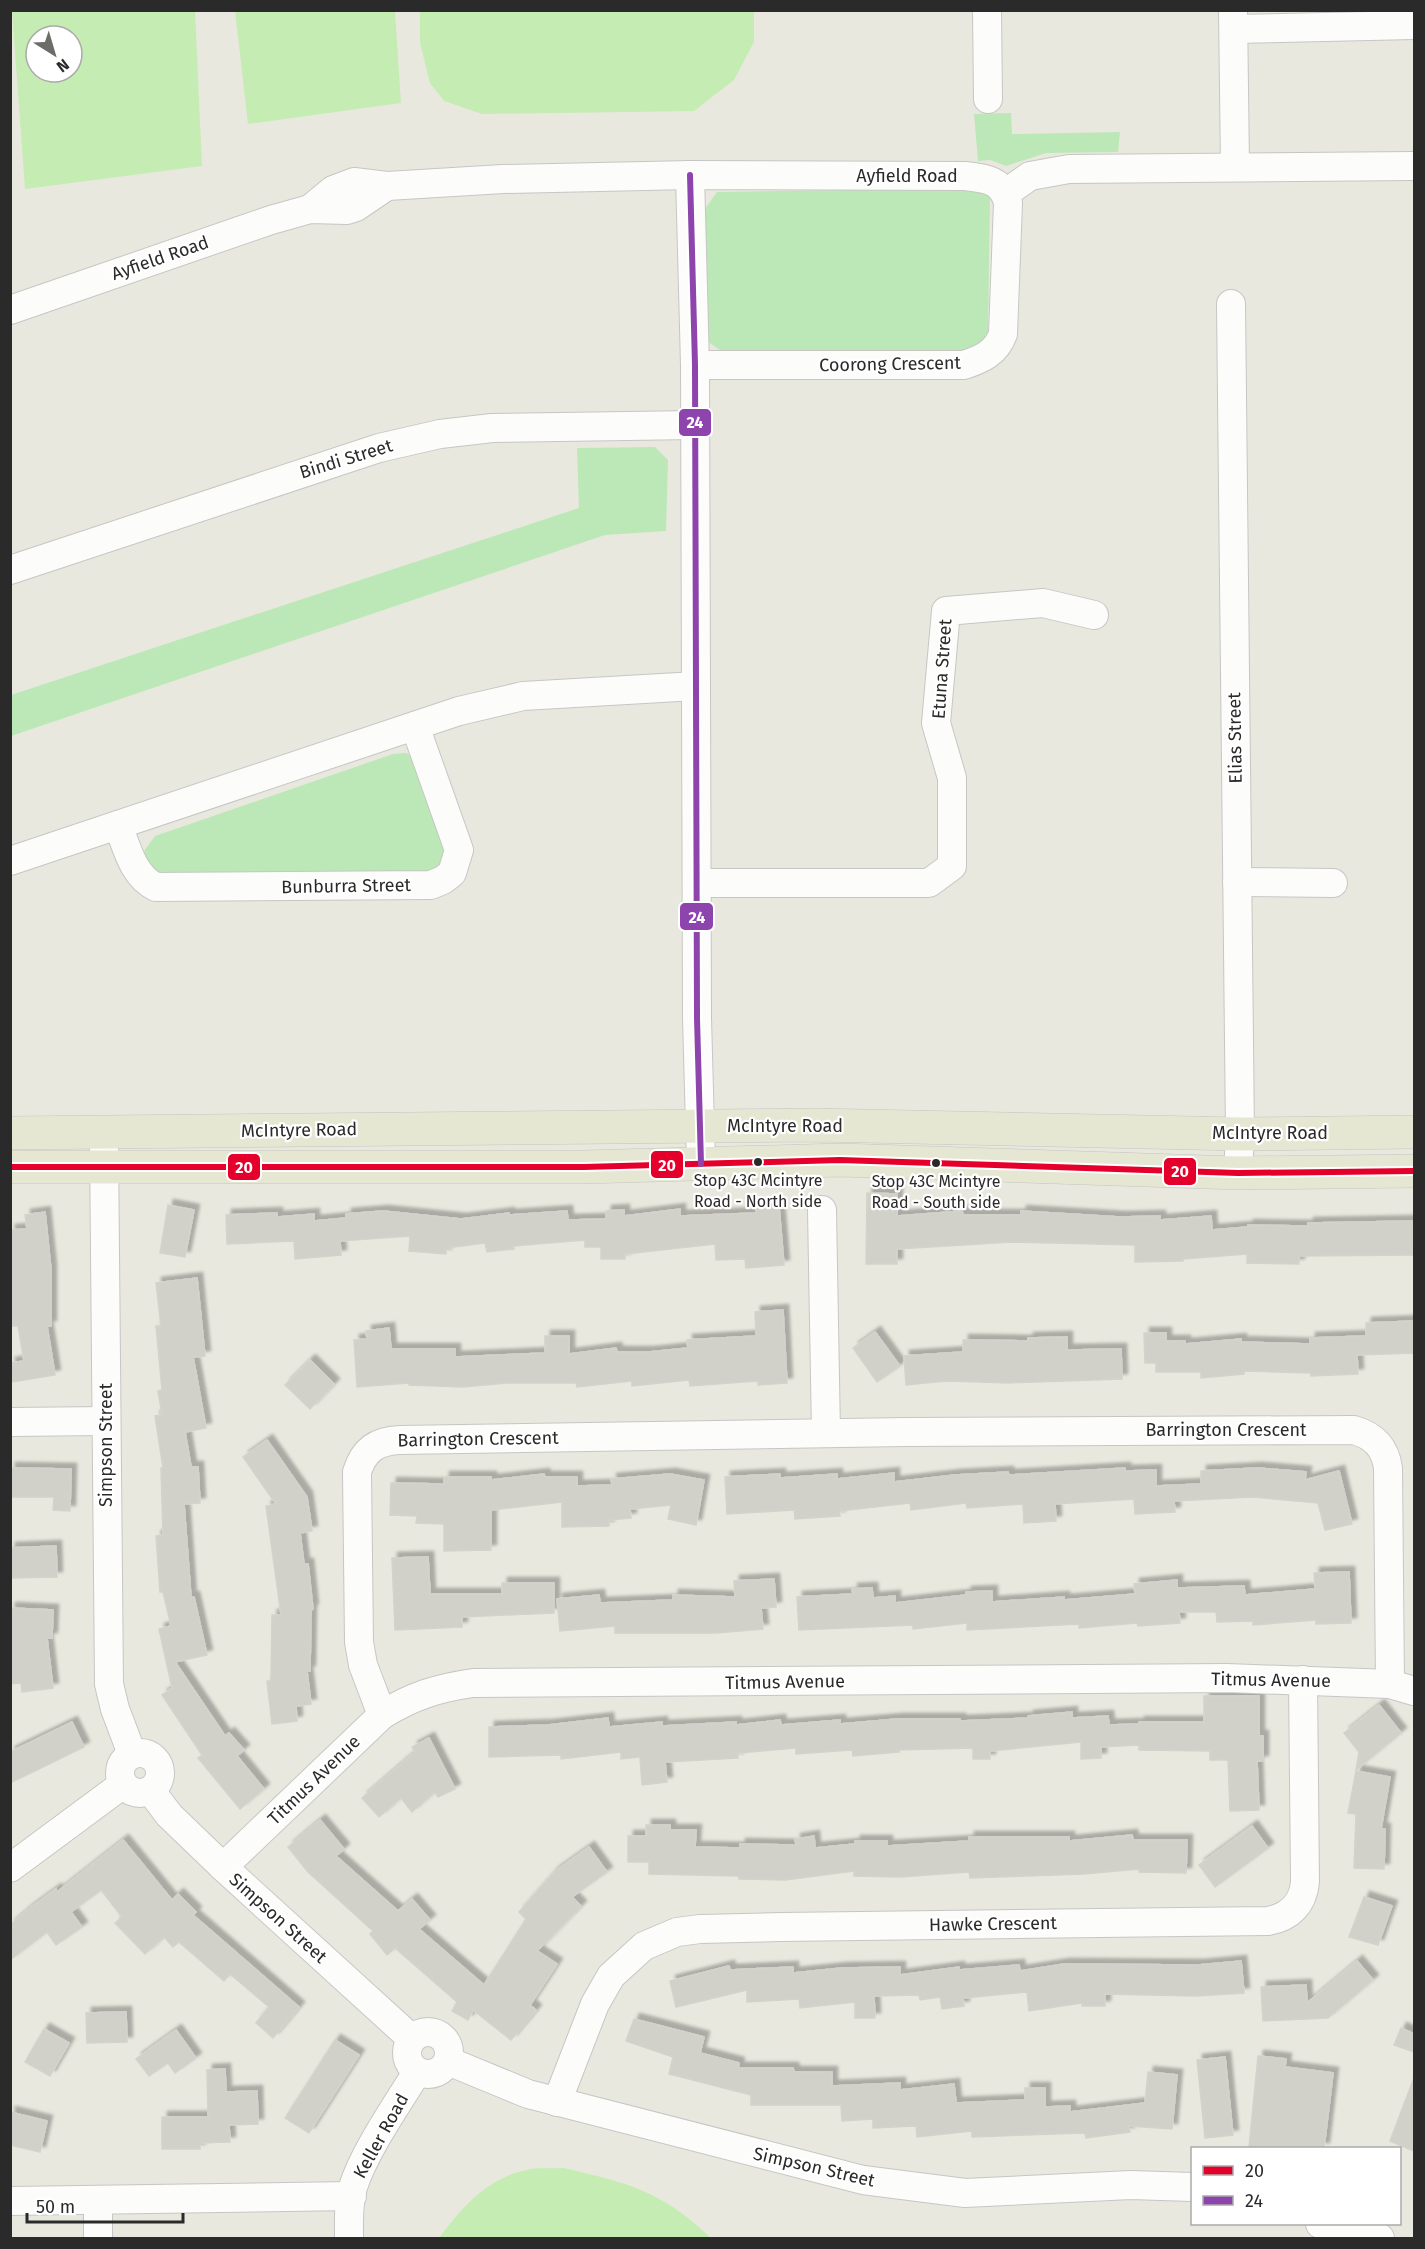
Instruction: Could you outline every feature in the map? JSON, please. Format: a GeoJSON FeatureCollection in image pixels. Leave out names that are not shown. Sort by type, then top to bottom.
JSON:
{"type":"FeatureCollection","features":[{"type":"Feature","properties":{"kind":"main road","name":"McIntyre Road"},"geometry":{"type":"LineString","coordinates":[[10,1133],[701,1126],[839,1126],[1240,1134],[1414,1132]]}},
{"type":"Feature","properties":{"kind":"main road","name":"McIntyre Road"},"geometry":{"type":"LineString","coordinates":[[10,1167],[584,1167],[840,1160],[1238,1173],[1414,1171]]}},
{"type":"Feature","properties":{"kind":"street"},"geometry":{"type":"LineString","coordinates":[[987,10],[988,99]]}},
{"type":"Feature","properties":{"kind":"street"},"geometry":{"type":"LineString","coordinates":[[1235,167],[1234,20],[1414,25]]}},
{"type":"Feature","properties":{"kind":"street"},"geometry":{"type":"LineString","coordinates":[[1006,194],[1030,176],[1049,171],[1414,166]]}},
{"type":"Feature","properties":{"kind":"street"},"geometry":{"type":"LineString","coordinates":[[690,175],[695,365],[697,883],[701,1164]]}},
{"type":"Feature","properties":{"kind":"street","name":"Ayfield Road"},"geometry":{"type":"LineString","coordinates":[[10,310],[310,209],[345,184],[364,182],[387,186],[503,179],[690,175],[965,176],[996,182],[1006,194]]}},
{"type":"Feature","properties":{"kind":"street","name":"Coorong Crescent"},"geometry":{"type":"LineString","coordinates":[[695,365],[964,365],[983,359],[1000,342],[1003,334],[1008,203],[1006,194]]}},
{"type":"Feature","properties":{"kind":"street","name":"Elias Street"},"geometry":{"type":"LineString","coordinates":[[1231,304],[1240,1134],[1238,1173]]}},
{"type":"Feature","properties":{"kind":"street","name":"Bindi Street"},"geometry":{"type":"LineString","coordinates":[[10,570],[379,448],[440,434],[492,428],[695,425]]}},
{"type":"Feature","properties":{"kind":"street","name":"Etuna Street"},"geometry":{"type":"LineString","coordinates":[[697,883],[929,883],[952,866],[952,778],[936,723],[946,611],[1043,603],[1094,615]]}},
{"type":"Feature","properties":{"kind":"street"},"geometry":{"type":"LineString","coordinates":[[10,861],[459,711],[523,696],[696,686]]}},
{"type":"Feature","properties":{"kind":"street","name":"Bunburra Street"},"geometry":{"type":"LineString","coordinates":[[118,825],[136,869],[144,881],[156,887],[432,885],[452,873],[459,850],[415,726]]}},
{"type":"Feature","properties":{"kind":"street"},"geometry":{"type":"LineString","coordinates":[[1237,882],[1333,883]]}},
{"type":"Feature","properties":{"kind":"street","name":"Simpson Street"},"geometry":{"type":"LineString","coordinates":[[104,1133],[109,1684],[115,1709],[132,1754]]}},
{"type":"Feature","properties":{"kind":"street"},"geometry":{"type":"LineString","coordinates":[[822,1210],[826,1433]]}},
{"type":"Feature","properties":{"kind":"street"},"geometry":{"type":"LineString","coordinates":[[10,1422],[106,1421]]}},
{"type":"Feature","properties":{"kind":"street","name":"Barrington Crescent"},"geometry":{"type":"LineString","coordinates":[[382,1715],[363,1665],[359,1642],[357,1472],[361,1460],[372,1447],[385,1441],[400,1440],[826,1433],[1336,1430],[1366,1433],[1380,1445],[1388,1468],[1402,1688]]}},
{"type":"Feature","properties":{"kind":"street","name":"Titmus Avenue"},"geometry":{"type":"LineString","coordinates":[[223,1867],[382,1715],[421,1693],[473,1683],[1227,1678],[1304,1680],[1402,1688]]}},
{"type":"Feature","properties":{"kind":"street","name":"Hawke Crescent"},"geometry":{"type":"LineString","coordinates":[[557,2102],[595,2004],[611,1976],[644,1946],[677,1932],[699,1929],[781,1927],[1269,1921],[1289,1913],[1301,1898],[1305,1882],[1304,1680]]}},
{"type":"Feature","properties":{"kind":"street"},"geometry":{"type":"LineString","coordinates":[[143,1753],[156,1761],[160,1776],[151,1791],[137,1794],[123,1785],[119,1771],[132,1754],[143,1753]]}},
{"type":"Feature","properties":{"kind":"street"},"geometry":{"type":"LineString","coordinates":[[10,1868],[123,1785]]}},
{"type":"Feature","properties":{"kind":"street","name":"Simpson Street"},"geometry":{"type":"LineString","coordinates":[[151,1791],[169,1815],[223,1867],[412,2039]]}},
{"type":"Feature","properties":{"kind":"street"},"geometry":{"type":"LineString","coordinates":[[431,2032],[440,2036],[448,2047],[448,2061],[435,2073],[417,2072],[408,2059],[407,2050],[412,2039],[422,2033],[431,2032]]}},
{"type":"Feature","properties":{"kind":"street","name":"Simpson Street"},"geometry":{"type":"LineString","coordinates":[[448,2061],[528,2094],[863,2180],[964,2193],[1131,2185],[1191,2187]]}},
{"type":"Feature","properties":{"kind":"street","name":"Keller Road"},"geometry":{"type":"LineString","coordinates":[[349,2238],[352,2196],[360,2171],[417,2072]]}},
{"type":"Feature","properties":{"kind":"street"},"geometry":{"type":"LineString","coordinates":[[10,2201],[352,2196]]}},
{"type":"Feature","properties":{"kind":"street"},"geometry":{"type":"LineString","coordinates":[[98,2200],[98,2238]]}},
{"type":"Feature","properties":{"kind":"street"},"geometry":{"type":"LineString","coordinates":[[1325,2225],[1353,2236],[1380,2238]]}},
{"type":"Feature","properties":{"kind":"green space"},"geometry":{"type":"Polygon","coordinates":[[[12,11],[195,11],[202,166],[25,189],[12,11]]]}},
{"type":"Feature","properties":{"kind":"green space"},"geometry":{"type":"Polygon","coordinates":[[[235,11],[395,11],[401,103],[248,124],[235,11]]]}},
{"type":"Feature","properties":{"kind":"green space"},"geometry":{"type":"Polygon","coordinates":[[[420,11],[754,11],[754,42],[734,80],[694,111],[482,114],[444,101],[430,83],[420,43],[420,11]]]}},
{"type":"Feature","properties":{"kind":"green space"},"geometry":{"type":"Polygon","coordinates":[[[1011,113],[1012,134],[1120,132],[1118,152],[1046,153],[1006,166],[990,160],[978,161],[974,114],[1011,113]]]}},
{"type":"Feature","properties":{"kind":"green space"},"geometry":{"type":"Polygon","coordinates":[[[974,188],[990,197],[988,332],[980,343],[965,350],[721,351],[707,341],[702,213],[717,192],[974,188]]]}},
{"type":"Feature","properties":{"kind":"green space"},"geometry":{"type":"Polygon","coordinates":[[[655,447],[668,460],[666,531],[605,535],[11,736],[11,695],[579,508],[577,448],[655,447]]]}},
{"type":"Feature","properties":{"kind":"green space"},"geometry":{"type":"Polygon","coordinates":[[[406,753],[414,758],[448,855],[445,863],[430,871],[161,874],[149,865],[144,851],[155,836],[393,754],[406,753]]]}},
{"type":"Feature","properties":{"kind":"green space"},"geometry":{"type":"Polygon","coordinates":[[[564,2168],[626,2184],[660,2199],[711,2238],[439,2238],[466,2205],[499,2180],[531,2169],[564,2168]]]}},
{"type":"Feature","properties":{"kind":"building"},"geometry":{"type":"Polygon","coordinates":[[[867,1193],[897,1194],[897,1216],[962,1211],[963,1215],[1021,1215],[1021,1211],[1120,1217],[1160,1216],[1160,1220],[1211,1216],[1212,1230],[1248,1227],[1248,1225],[1308,1226],[1308,1223],[1414,1221],[1414,1255],[1299,1256],[1299,1264],[1247,1263],[1247,1254],[1183,1259],[1183,1261],[1135,1262],[1135,1245],[1012,1242],[897,1249],[897,1264],[866,1264],[867,1193]]]}},
{"type":"Feature","properties":{"kind":"building"},"geometry":{"type":"Polygon","coordinates":[[[168,1205],[194,1210],[185,1257],[160,1253],[168,1205]]]}},
{"type":"Feature","properties":{"kind":"building"},"geometry":{"type":"Polygon","coordinates":[[[779,1207],[784,1265],[746,1268],[745,1259],[716,1260],[715,1244],[625,1254],[625,1259],[601,1259],[601,1247],[585,1247],[585,1240],[513,1246],[514,1249],[487,1252],[485,1243],[446,1248],[446,1254],[409,1251],[410,1236],[340,1241],[341,1255],[295,1259],[294,1241],[227,1244],[226,1215],[277,1213],[277,1217],[314,1214],[314,1221],[346,1218],[346,1214],[383,1211],[461,1219],[509,1213],[509,1215],[567,1211],[568,1220],[606,1219],[606,1211],[624,1210],[624,1216],[680,1209],[680,1216],[756,1213],[756,1210],[779,1207]]]}},
{"type":"Feature","properties":{"kind":"building"},"geometry":{"type":"Polygon","coordinates":[[[45,1212],[51,1270],[51,1326],[47,1326],[55,1375],[13,1382],[10,1363],[24,1361],[18,1326],[10,1326],[10,1230],[27,1229],[25,1215],[45,1212]]]}},
{"type":"Feature","properties":{"kind":"building"},"geometry":{"type":"Polygon","coordinates":[[[197,1278],[205,1356],[193,1357],[206,1428],[185,1432],[191,1467],[198,1467],[200,1503],[184,1504],[191,1598],[194,1597],[207,1655],[175,1662],[225,1736],[229,1733],[244,1750],[237,1756],[264,1789],[240,1809],[198,1758],[202,1755],[162,1695],[172,1688],[159,1629],[171,1626],[163,1592],[160,1592],[156,1536],[163,1535],[161,1468],[163,1468],[155,1416],[162,1415],[158,1391],[162,1390],[156,1326],[161,1326],[156,1283],[197,1278]]]}},
{"type":"Feature","properties":{"kind":"building"},"geometry":{"type":"Polygon","coordinates":[[[783,1310],[787,1383],[758,1385],[758,1381],[690,1386],[689,1380],[632,1386],[632,1381],[577,1387],[576,1383],[507,1383],[463,1387],[409,1385],[409,1383],[357,1387],[354,1340],[367,1339],[366,1331],[389,1328],[391,1349],[455,1349],[455,1357],[545,1353],[545,1336],[569,1336],[569,1354],[616,1348],[617,1352],[649,1352],[688,1348],[687,1340],[756,1336],[755,1312],[783,1310]]]}},
{"type":"Feature","properties":{"kind":"building"},"geometry":{"type":"Polygon","coordinates":[[[1414,1321],[1414,1353],[1357,1355],[1358,1374],[1311,1376],[1311,1373],[1244,1371],[1244,1374],[1201,1378],[1201,1372],[1156,1372],[1156,1363],[1145,1363],[1144,1333],[1166,1333],[1166,1341],[1185,1341],[1185,1344],[1241,1339],[1241,1342],[1310,1344],[1310,1338],[1366,1336],[1366,1323],[1414,1321]]]}},
{"type":"Feature","properties":{"kind":"building"},"geometry":{"type":"Polygon","coordinates":[[[875,1332],[900,1366],[877,1382],[853,1348],[875,1332]]]}},
{"type":"Feature","properties":{"kind":"building"},"geometry":{"type":"Polygon","coordinates":[[[1067,1337],[1067,1350],[1121,1349],[1122,1379],[1008,1383],[946,1381],[906,1385],[904,1356],[963,1352],[963,1340],[1028,1341],[1028,1338],[1067,1337]]]}},
{"type":"Feature","properties":{"kind":"building"},"geometry":{"type":"Polygon","coordinates":[[[310,1360],[334,1384],[310,1409],[285,1385],[310,1360]]]}},
{"type":"Feature","properties":{"kind":"building"},"geometry":{"type":"Polygon","coordinates":[[[267,1440],[307,1497],[312,1531],[300,1533],[304,1564],[308,1564],[313,1609],[311,1610],[310,1671],[307,1671],[311,1704],[296,1706],[297,1721],[272,1724],[267,1681],[271,1681],[272,1615],[281,1615],[266,1506],[276,1504],[243,1457],[267,1440]]]}},
{"type":"Feature","properties":{"kind":"building"},"geometry":{"type":"Polygon","coordinates":[[[10,1468],[71,1469],[70,1511],[53,1510],[54,1497],[10,1497],[10,1468]]]}},
{"type":"Feature","properties":{"kind":"building"},"geometry":{"type":"Polygon","coordinates":[[[1125,1468],[1125,1471],[1156,1470],[1156,1486],[1201,1484],[1201,1471],[1257,1468],[1306,1472],[1305,1480],[1339,1471],[1352,1524],[1325,1530],[1318,1503],[1253,1497],[1174,1501],[1175,1512],[1135,1514],[1134,1499],[1055,1504],[1056,1521],[1024,1523],[1023,1504],[967,1508],[966,1503],[911,1510],[910,1503],[839,1511],[840,1516],[795,1519],[794,1510],[727,1514],[725,1477],[780,1474],[780,1478],[837,1474],[837,1479],[894,1473],[894,1482],[955,1475],[1008,1472],[1009,1475],[1125,1468]]]}},
{"type":"Feature","properties":{"kind":"building"},"geometry":{"type":"Polygon","coordinates":[[[544,1474],[545,1477],[577,1477],[577,1486],[612,1485],[611,1479],[670,1474],[704,1480],[696,1525],[668,1519],[671,1505],[630,1509],[631,1518],[609,1520],[609,1526],[562,1527],[562,1502],[491,1510],[491,1550],[444,1551],[444,1524],[416,1523],[417,1516],[390,1515],[391,1483],[444,1484],[444,1477],[491,1477],[491,1480],[544,1474]]]}},
{"type":"Feature","properties":{"kind":"building"},"geometry":{"type":"Polygon","coordinates":[[[56,1546],[57,1577],[10,1578],[10,1548],[56,1546]]]}},
{"type":"Feature","properties":{"kind":"building"},"geometry":{"type":"Polygon","coordinates":[[[428,1557],[430,1594],[502,1594],[502,1583],[554,1583],[554,1613],[462,1617],[462,1627],[395,1630],[392,1558],[428,1557]]]}},
{"type":"Feature","properties":{"kind":"building"},"geometry":{"type":"Polygon","coordinates":[[[1349,1572],[1351,1623],[1316,1624],[1316,1620],[1253,1625],[1253,1621],[1217,1622],[1216,1612],[1179,1612],[1180,1623],[1138,1626],[1137,1623],[1079,1628],[1079,1624],[967,1630],[967,1623],[913,1629],[913,1625],[799,1630],[797,1597],[853,1594],[852,1589],[872,1588],[873,1598],[895,1596],[895,1603],[966,1595],[966,1592],[992,1591],[992,1602],[1064,1597],[1064,1600],[1135,1594],[1134,1584],[1177,1580],[1177,1588],[1244,1586],[1245,1595],[1315,1589],[1314,1573],[1349,1572]]]}},
{"type":"Feature","properties":{"kind":"building"},"geometry":{"type":"Polygon","coordinates":[[[774,1579],[776,1607],[761,1608],[763,1629],[716,1633],[615,1633],[615,1626],[560,1631],[557,1599],[599,1595],[600,1603],[673,1600],[673,1595],[735,1597],[734,1581],[774,1579]]]}},
{"type":"Feature","properties":{"kind":"building"},"geometry":{"type":"Polygon","coordinates":[[[10,1608],[53,1610],[52,1638],[47,1638],[53,1688],[22,1692],[21,1683],[10,1684],[10,1608]]]}},
{"type":"Feature","properties":{"kind":"building"},"geometry":{"type":"Polygon","coordinates":[[[1204,1696],[1259,1696],[1259,1736],[1263,1736],[1263,1761],[1257,1761],[1259,1810],[1230,1811],[1228,1760],[1210,1760],[1210,1751],[1139,1750],[1139,1745],[1101,1747],[1101,1758],[1081,1759],[1081,1742],[990,1751],[990,1759],[973,1759],[973,1748],[899,1750],[899,1752],[853,1756],[852,1750],[796,1754],[796,1748],[738,1753],[738,1758],[665,1762],[667,1782],[642,1785],[640,1757],[621,1759],[621,1752],[561,1759],[561,1755],[489,1757],[489,1727],[548,1725],[608,1718],[609,1727],[662,1722],[662,1726],[736,1722],[736,1725],[780,1720],[781,1725],[840,1720],[840,1724],[897,1719],[960,1719],[960,1721],[1028,1718],[1028,1716],[1072,1712],[1072,1718],[1108,1716],[1109,1725],[1139,1724],[1139,1722],[1204,1722],[1204,1696]]]}},
{"type":"Feature","properties":{"kind":"building"},"geometry":{"type":"Polygon","coordinates":[[[1379,1705],[1401,1733],[1356,1770],[1359,1752],[1344,1733],[1379,1705]]]}},
{"type":"Feature","properties":{"kind":"building"},"geometry":{"type":"Polygon","coordinates":[[[72,1722],[84,1747],[10,1783],[10,1752],[72,1722]]]}},
{"type":"Feature","properties":{"kind":"building"},"geometry":{"type":"Polygon","coordinates":[[[429,1738],[455,1789],[438,1797],[435,1792],[412,1812],[401,1798],[379,1817],[362,1798],[415,1752],[412,1747],[429,1738]]]}},
{"type":"Feature","properties":{"kind":"building"},"geometry":{"type":"Polygon","coordinates":[[[1356,1771],[1390,1777],[1381,1829],[1385,1829],[1384,1869],[1354,1868],[1356,1814],[1348,1813],[1356,1771]]]}},
{"type":"Feature","properties":{"kind":"building"},"geometry":{"type":"Polygon","coordinates":[[[320,1820],[344,1849],[336,1856],[398,1911],[412,1899],[430,1920],[419,1929],[484,1985],[526,1919],[519,1912],[554,1872],[589,1847],[607,1872],[572,1897],[581,1906],[537,1951],[557,1964],[530,2005],[536,2010],[511,2040],[473,2010],[468,2020],[452,2011],[457,2002],[395,1948],[387,1955],[370,1934],[373,1931],[308,1872],[288,1847],[320,1820]]]}},
{"type":"Feature","properties":{"kind":"building"},"geometry":{"type":"Polygon","coordinates":[[[646,1825],[670,1825],[670,1830],[696,1830],[695,1847],[740,1848],[740,1844],[796,1845],[795,1839],[814,1836],[815,1848],[855,1844],[855,1841],[887,1841],[887,1846],[969,1841],[969,1837],[1069,1837],[1069,1841],[1132,1835],[1133,1840],[1187,1840],[1186,1873],[1139,1872],[1139,1869],[1084,1874],[970,1878],[969,1872],[900,1877],[854,1876],[854,1871],[785,1880],[739,1879],[739,1876],[649,1874],[649,1862],[628,1862],[628,1836],[646,1836],[646,1825]]]}},
{"type":"Feature","properties":{"kind":"building"},"geometry":{"type":"Polygon","coordinates":[[[1252,1826],[1268,1848],[1215,1887],[1199,1865],[1252,1826]]]}},
{"type":"Feature","properties":{"kind":"building"},"geometry":{"type":"Polygon","coordinates":[[[123,1840],[172,1900],[178,1894],[196,1912],[193,1915],[299,2007],[273,2038],[256,2023],[269,2007],[230,1974],[224,1981],[179,1942],[173,1947],[164,1937],[145,1954],[115,1923],[122,1917],[101,1890],[71,1912],[82,1927],[56,1945],[47,1932],[10,1960],[10,1925],[56,1889],[57,1892],[123,1840]]]}},
{"type":"Feature","properties":{"kind":"building"},"geometry":{"type":"Polygon","coordinates":[[[1364,1897],[1392,1906],[1378,1945],[1349,1937],[1364,1897]]]}},
{"type":"Feature","properties":{"kind":"building"},"geometry":{"type":"Polygon","coordinates":[[[1241,1961],[1244,1993],[1196,1996],[1105,1994],[1105,2006],[1082,2006],[1082,2003],[1029,2011],[1027,1992],[963,1998],[964,2006],[942,2009],[940,1997],[920,2000],[919,1995],[874,1996],[875,2018],[855,2018],[855,2002],[800,2008],[799,1999],[747,2002],[747,1990],[676,2007],[670,1981],[729,1966],[730,1970],[793,1967],[793,1973],[842,1968],[900,1967],[900,1975],[959,1967],[959,1970],[1019,1965],[1020,1971],[1064,1964],[1198,1965],[1241,1961]]]}},
{"type":"Feature","properties":{"kind":"building"},"geometry":{"type":"Polygon","coordinates":[[[1357,1961],[1373,1980],[1328,2018],[1263,2021],[1261,1987],[1306,1985],[1307,2003],[1357,1961]]]}},
{"type":"Feature","properties":{"kind":"building"},"geometry":{"type":"Polygon","coordinates":[[[126,2012],[127,2042],[87,2043],[86,2013],[126,2012]]]}},
{"type":"Feature","properties":{"kind":"building"},"geometry":{"type":"Polygon","coordinates":[[[634,2019],[704,2037],[700,2053],[739,2063],[738,2068],[793,2068],[794,2072],[832,2072],[832,2086],[900,2083],[900,2090],[954,2084],[956,2103],[1025,2100],[1025,2088],[1045,2088],[1045,2107],[1070,2106],[1070,2112],[1145,2103],[1148,2072],[1177,2075],[1172,2129],[1129,2126],[1130,2132],[1086,2138],[1085,2133],[972,2137],[972,2131],[917,2137],[916,2126],[873,2128],[873,2119],[842,2121],[841,2105],[751,2105],[751,2095],[669,2074],[673,2057],[626,2041],[634,2019]]]}},
{"type":"Feature","properties":{"kind":"building"},"geometry":{"type":"Polygon","coordinates":[[[1401,2028],[1414,2034],[1414,2052],[1394,2045],[1401,2028]]]}},
{"type":"Feature","properties":{"kind":"building"},"geometry":{"type":"Polygon","coordinates":[[[44,2029],[69,2043],[50,2076],[25,2062],[44,2029]]]}},
{"type":"Feature","properties":{"kind":"building"},"geometry":{"type":"Polygon","coordinates":[[[176,2030],[196,2058],[175,2073],[168,2063],[149,2076],[136,2059],[176,2030]]]}},
{"type":"Feature","properties":{"kind":"building"},"geometry":{"type":"Polygon","coordinates":[[[335,2040],[359,2055],[309,2133],[285,2118],[335,2040]]]}},
{"type":"Feature","properties":{"kind":"building"},"geometry":{"type":"Polygon","coordinates":[[[1258,2056],[1286,2059],[1285,2067],[1333,2073],[1324,2147],[1249,2147],[1258,2056]]]}},
{"type":"Feature","properties":{"kind":"building"},"geometry":{"type":"Polygon","coordinates":[[[1225,2057],[1233,2135],[1205,2138],[1197,2060],[1225,2057]]]}},
{"type":"Feature","properties":{"kind":"building"},"geometry":{"type":"Polygon","coordinates":[[[225,2069],[226,2092],[257,2091],[258,2124],[229,2125],[230,2142],[200,2143],[200,2149],[162,2149],[162,2117],[208,2117],[207,2070],[225,2069]]]}},
{"type":"Feature","properties":{"kind":"building"},"geometry":{"type":"Polygon","coordinates":[[[1414,2081],[1414,2151],[1390,2141],[1414,2081]]]}},
{"type":"Feature","properties":{"kind":"building"},"geometry":{"type":"Polygon","coordinates":[[[10,2112],[47,2121],[40,2152],[10,2145],[10,2112]]]}},
{"type":"Feature","properties":{"kind":"transit line","name":"24"},"geometry":{"type":"LineString","coordinates":[[690,175],[695,365],[697,1018],[701,1164]]}},
{"type":"Feature","properties":{"kind":"transit line","name":"20"},"geometry":{"type":"LineString","coordinates":[[10,1167],[584,1167],[840,1160],[1238,1173],[1414,1171]]}},
{"type":"Feature","properties":{"kind":"place","name":"Stop 43C Mcintyre Road - North side"},"geometry":{"type":"Point","coordinates":[758,1162]}},
{"type":"Feature","properties":{"kind":"place","name":"Stop 43C Mcintyre Road - South side"},"geometry":{"type":"Point","coordinates":[936,1163]}}]}
